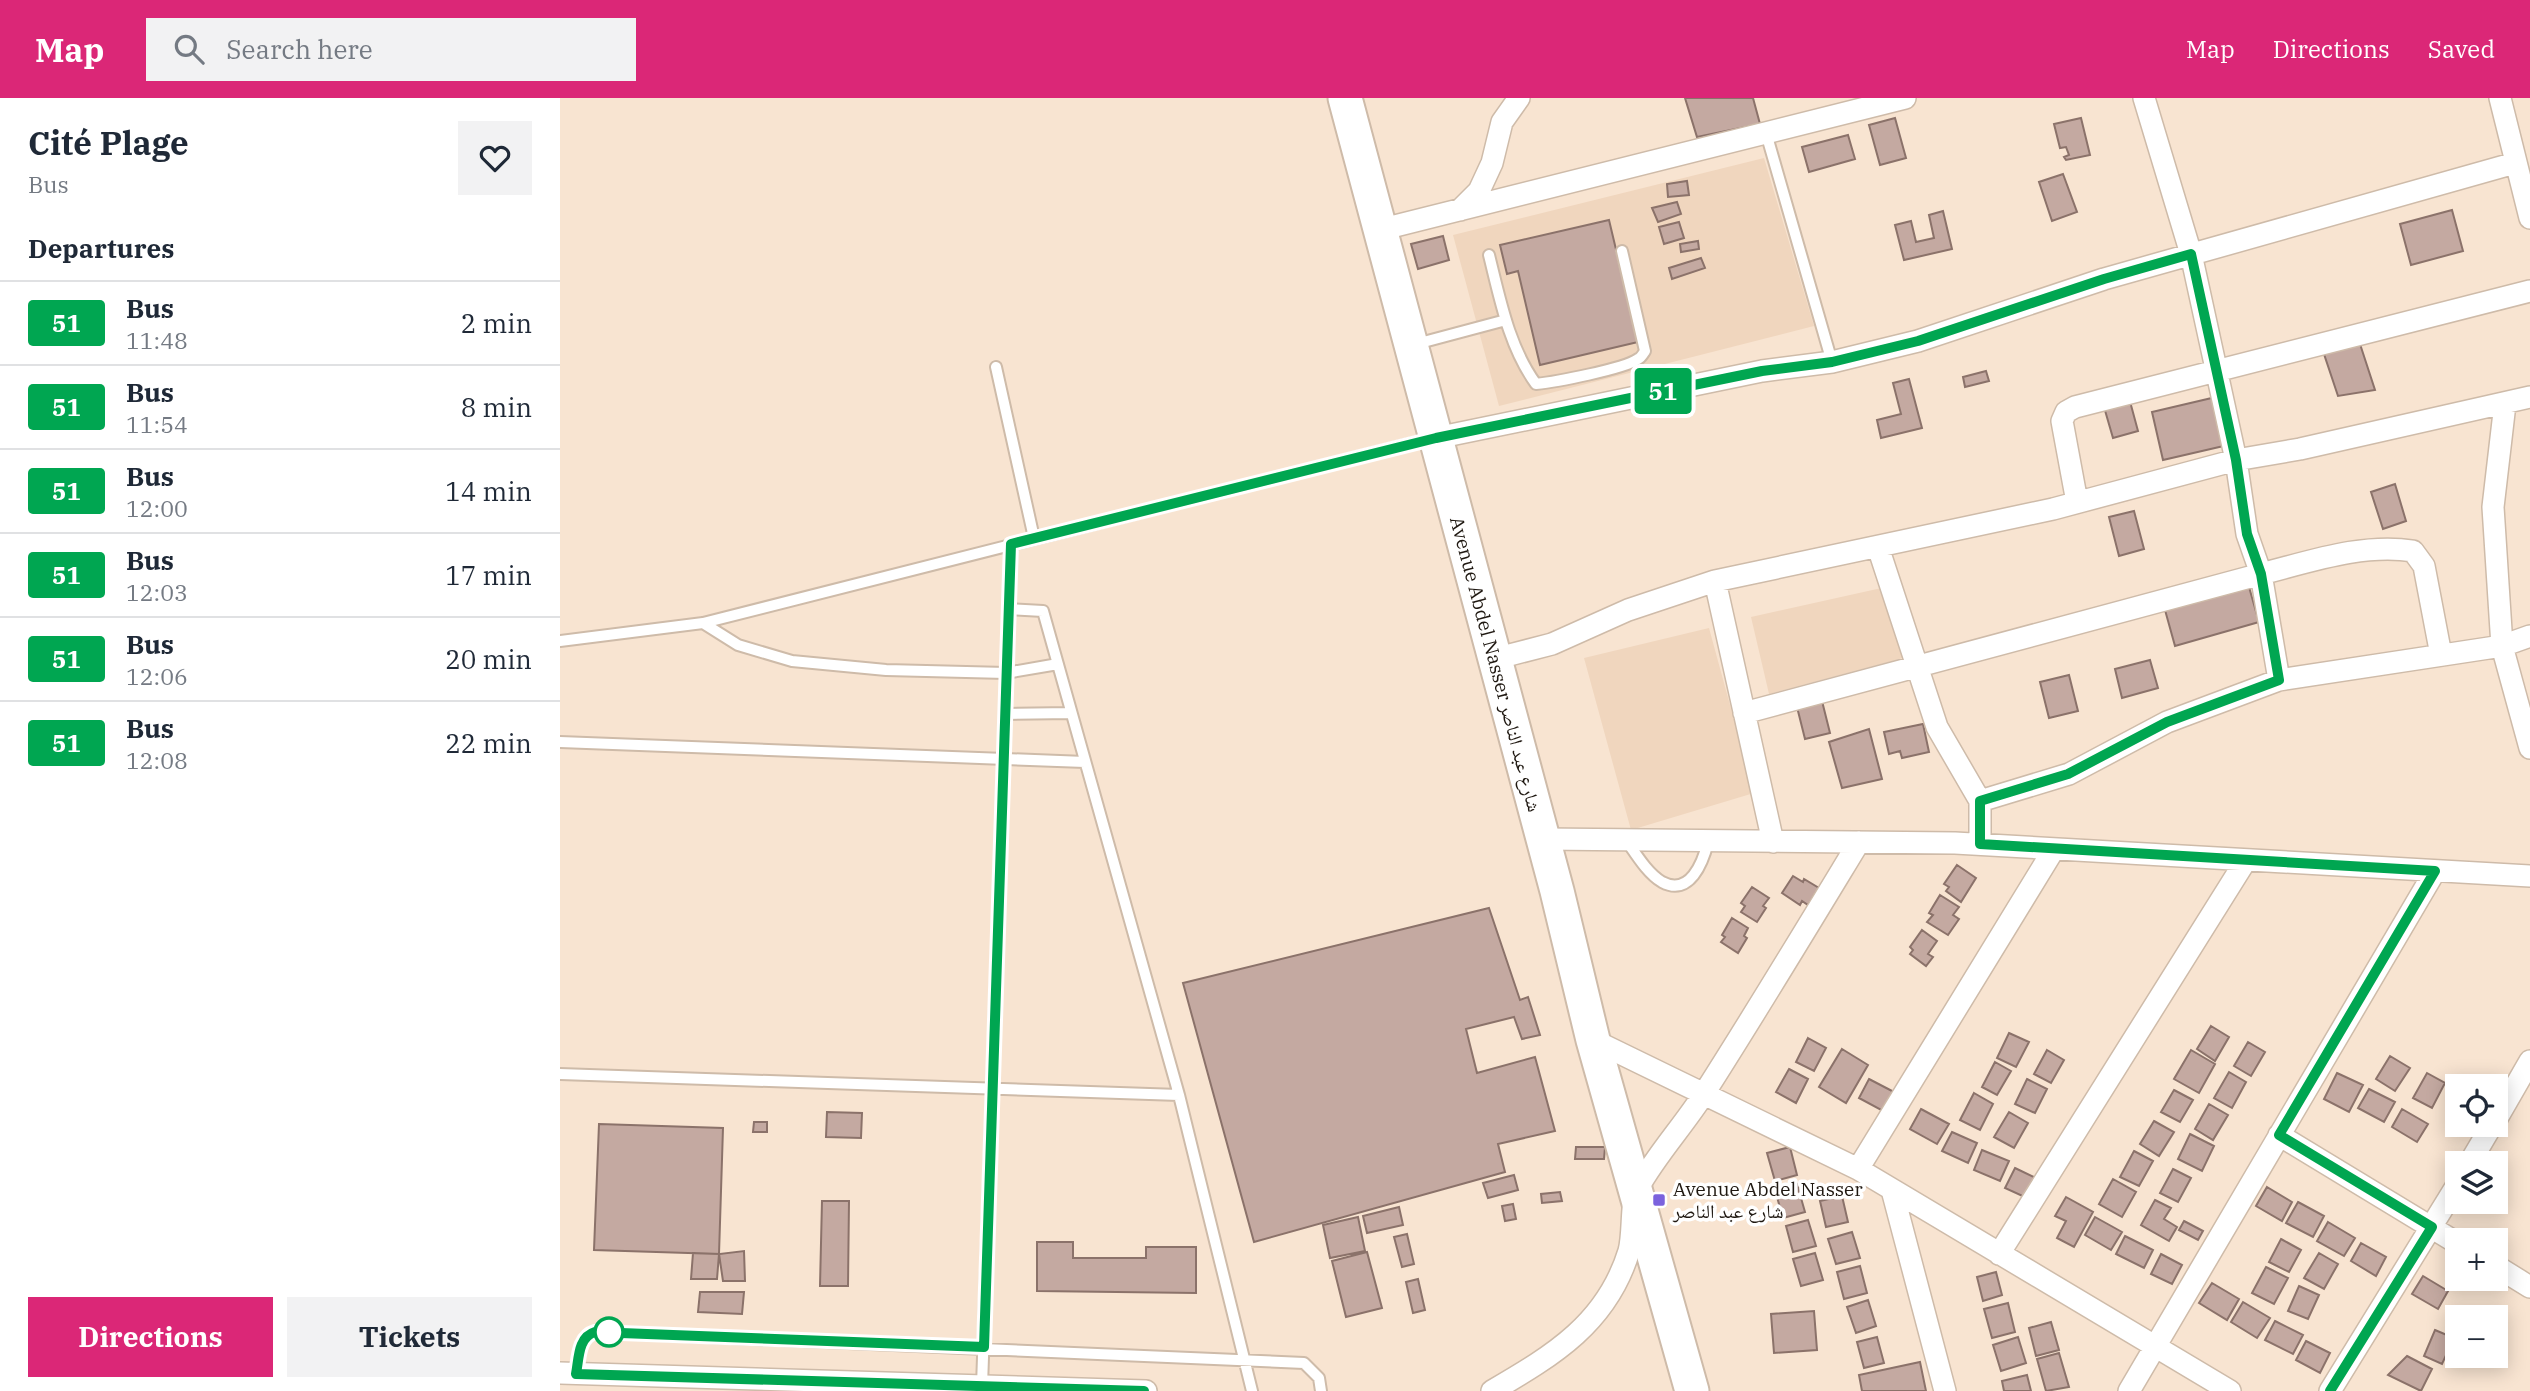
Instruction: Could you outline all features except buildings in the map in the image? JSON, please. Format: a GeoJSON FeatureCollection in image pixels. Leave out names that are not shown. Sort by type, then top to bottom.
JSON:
{"type":"FeatureCollection","features":[{"type":"Feature","properties":{"kind":"main road","name":"Avenue Abdel Nasser شارع عبد الناصر"},"geometry":{"type":"LineString","coordinates":[[1345,98],[1593,1040],[1692,1391]]}},
{"type":"Feature","properties":{"kind":"street"},"geometry":{"type":"LineString","coordinates":[[1460,210],[1479,191],[1492,163],[1502,122],[1519,98]]}},
{"type":"Feature","properties":{"kind":"street"},"geometry":{"type":"LineString","coordinates":[[1379,230],[1905,98]]}},
{"type":"Feature","properties":{"kind":"street"},"geometry":{"type":"LineString","coordinates":[[2144,98],[2191,254],[2214,370],[2236,460],[2247,534],[2261,574],[2279,680]]}},
{"type":"Feature","properties":{"kind":"street"},"geometry":{"type":"LineString","coordinates":[[2500,98],[2530,218]]}},
{"type":"Feature","properties":{"kind":"street"},"geometry":{"type":"LineString","coordinates":[[1436,438],[1762,371],[1832,362],[1918,341],[2104,279],[2515,163]]}},
{"type":"Feature","properties":{"kind":"street"},"geometry":{"type":"LineString","coordinates":[[2077,502],[2062,421],[2066,412],[2075,407],[2530,290]]}},
{"type":"Feature","properties":{"kind":"street"},"geometry":{"type":"LineString","coordinates":[[1494,659],[1552,644],[1628,610],[1715,582],[2077,502],[2236,460],[2300,449],[2530,397]]}},
{"type":"Feature","properties":{"kind":"street"},"geometry":{"type":"LineString","coordinates":[[2505,404],[2493,507],[2502,646],[2530,748]]}},
{"type":"Feature","properties":{"kind":"street"},"geometry":{"type":"LineString","coordinates":[[1878,547],[1937,727],[1980,801],[1980,844]]}},
{"type":"Feature","properties":{"kind":"street"},"geometry":{"type":"LineString","coordinates":[[1744,713],[2261,574],[2343,554],[2392,548],[2413,551],[2424,566],[2441,655]]}},
{"type":"Feature","properties":{"kind":"street"},"geometry":{"type":"LineString","coordinates":[[1715,582],[1773,842]]}},
{"type":"Feature","properties":{"kind":"street"},"geometry":{"type":"LineString","coordinates":[[1980,801],[2068,774],[2167,722],[2279,680],[2502,646],[2530,636]]}},
{"type":"Feature","properties":{"kind":"street"},"geometry":{"type":"LineString","coordinates":[[1542,839],[1980,844],[2530,876]]}},
{"type":"Feature","properties":{"kind":"street"},"geometry":{"type":"LineString","coordinates":[[1492,1391],[1561,1349],[1588,1324],[1608,1299],[1623,1270],[1632,1242],[1637,1190],[1704,1095],[1859,842]]}},
{"type":"Feature","properties":{"kind":"street"},"geometry":{"type":"LineString","coordinates":[[1858,1169],[2054,849]]}},
{"type":"Feature","properties":{"kind":"street"},"geometry":{"type":"LineString","coordinates":[[1999,1254],[2246,860]]}},
{"type":"Feature","properties":{"kind":"street"},"geometry":{"type":"LineString","coordinates":[[2129,1391],[2435,871]]}},
{"type":"Feature","properties":{"kind":"street"},"geometry":{"type":"LineString","coordinates":[[1593,1040],[1858,1169],[2230,1391]]}},
{"type":"Feature","properties":{"kind":"street"},"geometry":{"type":"LineString","coordinates":[[2508,1099],[2530,1061]]}},
{"type":"Feature","properties":{"kind":"street"},"geometry":{"type":"LineString","coordinates":[[2279,1135],[2445,1235]]}},
{"type":"Feature","properties":{"kind":"street"},"geometry":{"type":"LineString","coordinates":[[1892,1190],[1945,1391]]}},
{"type":"Feature","properties":{"kind":"street"},"geometry":{"type":"LineString","coordinates":[[2330,1391],[2445,1205]]}},
{"type":"Feature","properties":{"kind":"street"},"geometry":{"type":"LineString","coordinates":[[2508,1273],[2530,1287]]}},
{"type":"Feature","properties":{"kind":"street"},"geometry":{"type":"LineString","coordinates":[[568,1373],[746,1385],[982,1386],[1146,1391]]}},
{"type":"Feature","properties":{"kind":"lane"},"geometry":{"type":"LineString","coordinates":[[1766,133],[1832,362]]}},
{"type":"Feature","properties":{"kind":"lane"},"geometry":{"type":"LineString","coordinates":[[1489,255],[1506,320],[1528,373],[1536,384],[1640,359],[1645,351],[1622,251]]}},
{"type":"Feature","properties":{"kind":"lane"},"geometry":{"type":"LineString","coordinates":[[1410,345],[1506,320]]}},
{"type":"Feature","properties":{"kind":"lane"},"geometry":{"type":"LineString","coordinates":[[996,367],[1034,538]]}},
{"type":"Feature","properties":{"kind":"lane"},"geometry":{"type":"LineString","coordinates":[[560,642],[703,623],[1436,438]]}},
{"type":"Feature","properties":{"kind":"lane"},"geometry":{"type":"LineString","coordinates":[[982,1386],[1011,544]]}},
{"type":"Feature","properties":{"kind":"lane"},"geometry":{"type":"LineString","coordinates":[[1009,609],[1043,611],[1179,1095],[1252,1391]]}},
{"type":"Feature","properties":{"kind":"lane"},"geometry":{"type":"LineString","coordinates":[[703,623],[738,645],[792,661],[886,670],[1006,673],[1058,664]]}},
{"type":"Feature","properties":{"kind":"lane"},"geometry":{"type":"LineString","coordinates":[[1005,714],[1071,713]]}},
{"type":"Feature","properties":{"kind":"lane"},"geometry":{"type":"LineString","coordinates":[[560,750],[560,742],[1085,762]]}},
{"type":"Feature","properties":{"kind":"lane"},"geometry":{"type":"LineString","coordinates":[[1626,840],[1652,873],[1664,883],[1674,885],[1686,883],[1698,871],[1708,842]]}},
{"type":"Feature","properties":{"kind":"lane"},"geometry":{"type":"LineString","coordinates":[[560,1074],[1179,1095]]}},
{"type":"Feature","properties":{"kind":"lane"},"geometry":{"type":"LineString","coordinates":[[568,1373],[583,1339],[587,1334],[595,1332],[1304,1363],[1318,1378],[1321,1391]]}},
{"type":"Feature","properties":{"kind":"shaded area"},"geometry":{"type":"Polygon","coordinates":[[[1764,158],[1814,326],[1499,406],[1453,235],[1764,158]]]}},
{"type":"Feature","properties":{"kind":"shaded area"},"geometry":{"type":"Polygon","coordinates":[[[1886,587],[1903,658],[1769,694],[1751,617],[1886,587]]]}},
{"type":"Feature","properties":{"kind":"shaded area"},"geometry":{"type":"Polygon","coordinates":[[[1709,628],[1754,793],[1631,830],[1584,658],[1709,628]]]}},
{"type":"Feature","properties":{"kind":"bus line","name":"51"},"geometry":{"type":"LineString","coordinates":[[1144,1391],[576,1374],[583,1339],[587,1334],[595,1332],[984,1347],[1011,544],[1436,438],[1762,371],[1832,362],[1918,341],[2104,279],[2191,254],[2214,370],[2236,460],[2247,534],[2261,574],[2279,680],[2167,722],[2068,774],[1980,801],[1980,844],[2435,871],[2279,1135],[2432,1227],[2330,1391]]}},
{"type":"Feature","properties":{"kind":"place","name":"Avenue Abdel Nasser شارع عبد الناصر"},"geometry":{"type":"Point","coordinates":[1659,1200]}}]}
